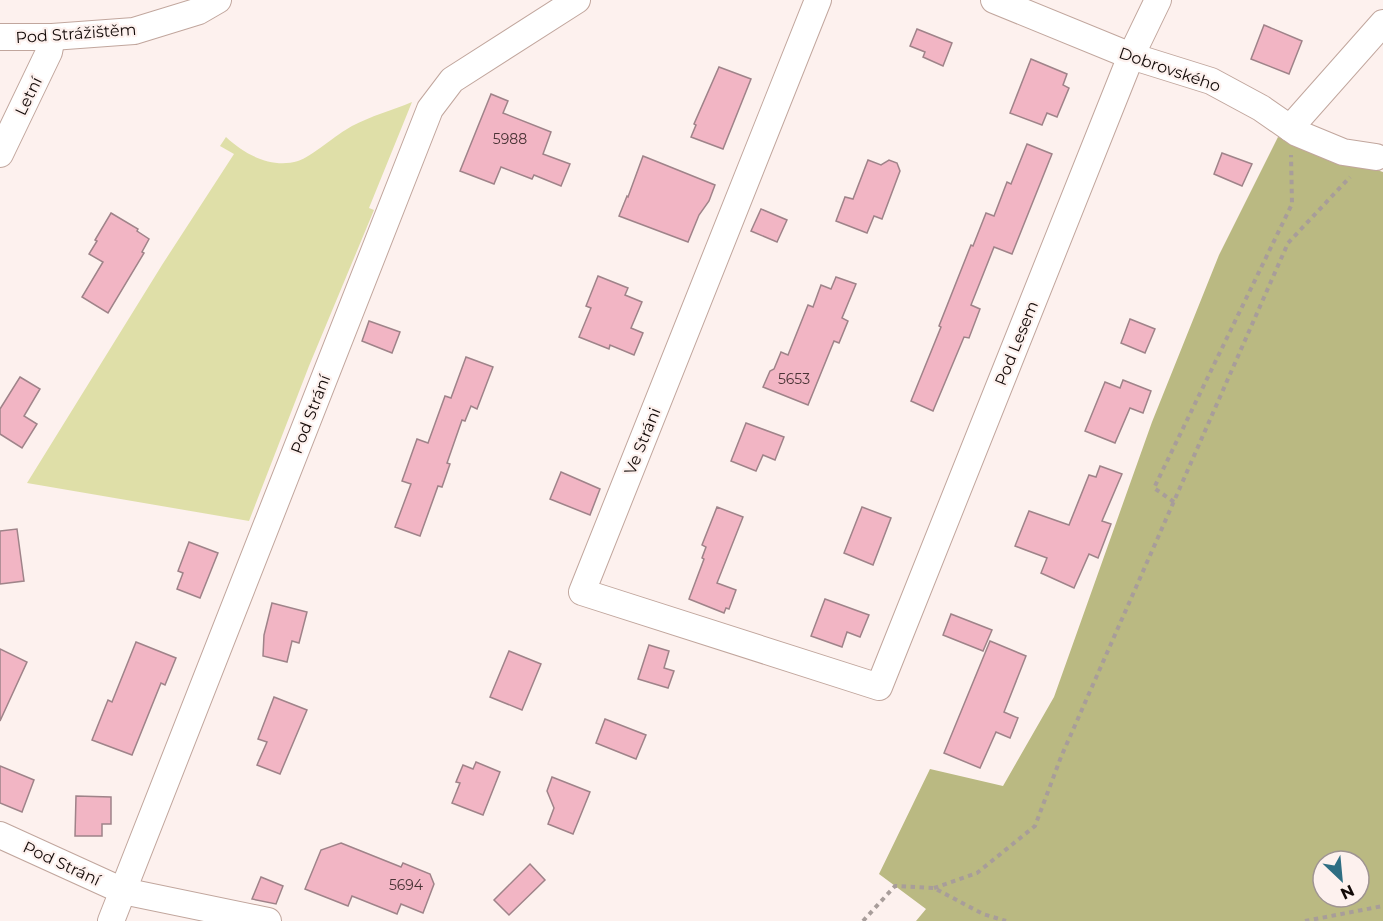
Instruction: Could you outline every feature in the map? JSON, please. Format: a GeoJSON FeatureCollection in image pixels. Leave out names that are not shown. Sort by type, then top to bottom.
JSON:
{"type":"FeatureCollection","features":[{"type":"Feature","properties":{"kind":"street","name":"Pod Strážištěm"},"geometry":{"type":"LineString","coordinates":[[0,37],[52,37],[134,31],[199,11],[218,0]]}},
{"type":"Feature","properties":{"kind":"street","name":"Pod Strání"},"geometry":{"type":"LineString","coordinates":[[111,921],[430,109],[452,80],[577,0]]}},
{"type":"Feature","properties":{"kind":"street","name":"Ve Stráni"},"geometry":{"type":"LineString","coordinates":[[818,0],[582,592],[879,687]]}},
{"type":"Feature","properties":{"kind":"street","name":"Dobrovského"},"geometry":{"type":"LineString","coordinates":[[994,0],[1131,56],[1211,81],[1261,108],[1297,133],[1343,152],[1376,157]]}},
{"type":"Feature","properties":{"kind":"street","name":"Pod Lesem"},"geometry":{"type":"LineString","coordinates":[[879,687],[1131,56],[1158,0]]}},
{"type":"Feature","properties":{"kind":"street"},"geometry":{"type":"LineString","coordinates":[[1290,128],[1383,23]]}},
{"type":"Feature","properties":{"kind":"street","name":"Letní"},"geometry":{"type":"LineString","coordinates":[[0,154],[50,52],[52,37]]}},
{"type":"Feature","properties":{"kind":"street","name":"Pod Strání"},"geometry":{"type":"LineString","coordinates":[[0,835],[123,891]]}},
{"type":"Feature","properties":{"kind":"street"},"geometry":{"type":"LineString","coordinates":[[123,891],[268,921]]}},
{"type":"Feature","properties":{"kind":"path"},"geometry":{"type":"LineString","coordinates":[[1174,502],[1154,488],[1292,204],[1290,128]]}},
{"type":"Feature","properties":{"kind":"path"},"geometry":{"type":"LineString","coordinates":[[863,921],[896,886],[934,888],[976,873],[1035,826],[1061,757],[1288,243],[1343,182],[1376,157]]}},
{"type":"Feature","properties":{"kind":"path"},"geometry":{"type":"LineString","coordinates":[[934,888],[983,914],[1006,921]]}},
{"type":"Feature","properties":{"kind":"path"},"geometry":{"type":"LineString","coordinates":[[1305,921],[1383,906]]}},
{"type":"Feature","properties":{"kind":"green space"},"geometry":{"type":"Polygon","coordinates":[[[412,102],[369,208],[374,210],[309,366],[249,521],[27,483],[162,265],[234,154],[220,146],[226,137],[241,149],[259,158],[288,163],[303,159],[359,122],[412,102]]]}},
{"type":"Feature","properties":{"kind":"shaded area"},"geometry":{"type":"Polygon","coordinates":[[[1278,137],[1383,172],[1383,921],[916,921],[926,909],[879,874],[930,769],[1003,786],[1054,697],[1152,422],[1219,255],[1278,137]]]}},
{"type":"Feature","properties":{"kind":"building"},"geometry":{"type":"Polygon","coordinates":[[[1264,25],[1302,41],[1289,74],[1251,59],[1264,25]]]}},
{"type":"Feature","properties":{"kind":"building"},"geometry":{"type":"Polygon","coordinates":[[[917,29],[952,43],[943,66],[923,57],[925,52],[910,46],[917,29]]]}},
{"type":"Feature","properties":{"kind":"building"},"geometry":{"type":"Polygon","coordinates":[[[1031,59],[1067,74],[1063,85],[1069,88],[1057,117],[1047,113],[1042,125],[1010,113],[1031,59]]]}},
{"type":"Feature","properties":{"kind":"building"},"geometry":{"type":"Polygon","coordinates":[[[719,67],[751,79],[723,149],[691,137],[696,125],[694,124],[719,67]]]}},
{"type":"Feature","properties":{"kind":"building"},"geometry":{"type":"Polygon","coordinates":[[[491,94],[508,101],[503,113],[551,132],[543,154],[570,164],[561,186],[534,175],[532,179],[501,167],[494,184],[460,171],[491,94]]]}},
{"type":"Feature","properties":{"kind":"building"},"geometry":{"type":"Polygon","coordinates":[[[1027,144],[1052,154],[1012,254],[994,247],[971,305],[980,309],[969,338],[964,337],[933,411],[911,401],[971,245],[973,246],[986,213],[994,216],[1007,182],[1011,184],[1027,144]]]}},
{"type":"Feature","properties":{"kind":"building"},"geometry":{"type":"Polygon","coordinates":[[[1222,153],[1252,164],[1242,186],[1214,174],[1222,153]]]}},
{"type":"Feature","properties":{"kind":"building"},"geometry":{"type":"Polygon","coordinates":[[[643,156],[715,185],[688,242],[619,216],[643,156]]]}},
{"type":"Feature","properties":{"kind":"building"},"geometry":{"type":"Polygon","coordinates":[[[868,160],[881,165],[889,160],[897,163],[900,171],[882,219],[874,216],[867,233],[836,221],[845,197],[853,199],[868,160]]]}},
{"type":"Feature","properties":{"kind":"building"},"geometry":{"type":"Polygon","coordinates":[[[761,209],[787,220],[777,242],[751,231],[761,209]]]}},
{"type":"Feature","properties":{"kind":"building"},"geometry":{"type":"Polygon","coordinates":[[[111,213],[138,229],[137,231],[149,239],[142,252],[144,253],[108,313],[82,297],[103,262],[89,254],[111,213]]]}},
{"type":"Feature","properties":{"kind":"building"},"geometry":{"type":"Polygon","coordinates":[[[598,276],[628,288],[625,295],[642,302],[631,328],[643,333],[634,355],[610,345],[609,349],[579,337],[591,308],[586,306],[598,276]]]}},
{"type":"Feature","properties":{"kind":"building"},"geometry":{"type":"Polygon","coordinates":[[[836,277],[856,284],[842,318],[848,321],[839,343],[834,341],[808,405],[763,387],[781,352],[788,355],[808,305],[813,307],[821,285],[831,289],[836,277]]]}},
{"type":"Feature","properties":{"kind":"building"},"geometry":{"type":"Polygon","coordinates":[[[1130,319],[1155,329],[1145,353],[1121,343],[1130,319]]]}},
{"type":"Feature","properties":{"kind":"building"},"geometry":{"type":"Polygon","coordinates":[[[369,321],[400,332],[392,353],[362,341],[369,321]]]}},
{"type":"Feature","properties":{"kind":"building"},"geometry":{"type":"Polygon","coordinates":[[[466,357],[493,367],[477,409],[471,406],[465,421],[462,420],[447,463],[450,464],[442,487],[438,486],[420,536],[395,527],[411,484],[402,481],[417,439],[428,443],[445,396],[451,398],[466,357]]]}},
{"type":"Feature","properties":{"kind":"building"},"geometry":{"type":"Polygon","coordinates":[[[20,377],[40,389],[24,416],[37,424],[22,448],[0,434],[0,409],[20,377]]]}},
{"type":"Feature","properties":{"kind":"building"},"geometry":{"type":"Polygon","coordinates":[[[1123,380],[1151,391],[1143,413],[1130,408],[1115,443],[1085,431],[1105,382],[1120,388],[1123,380]]]}},
{"type":"Feature","properties":{"kind":"building"},"geometry":{"type":"Polygon","coordinates":[[[746,423],[784,437],[775,460],[763,455],[756,471],[731,461],[746,423]]]}},
{"type":"Feature","properties":{"kind":"building"},"geometry":{"type":"Polygon","coordinates":[[[1100,466],[1122,474],[1102,521],[1111,524],[1098,558],[1089,554],[1074,588],[1041,573],[1047,558],[1015,546],[1029,511],[1069,525],[1089,475],[1096,477],[1100,466]]]}},
{"type":"Feature","properties":{"kind":"building"},"geometry":{"type":"Polygon","coordinates":[[[561,472],[600,489],[590,515],[550,499],[561,472]]]}},
{"type":"Feature","properties":{"kind":"building"},"geometry":{"type":"Polygon","coordinates":[[[717,507],[743,517],[717,583],[736,590],[729,609],[726,608],[724,613],[689,599],[704,559],[702,558],[706,547],[702,545],[717,507]]]}},
{"type":"Feature","properties":{"kind":"building"},"geometry":{"type":"Polygon","coordinates":[[[862,507],[891,518],[873,565],[844,553],[862,507]]]}},
{"type":"Feature","properties":{"kind":"building"},"geometry":{"type":"Polygon","coordinates":[[[17,529],[24,581],[0,584],[0,531],[17,529]]]}},
{"type":"Feature","properties":{"kind":"building"},"geometry":{"type":"Polygon","coordinates":[[[189,542],[218,553],[200,598],[177,589],[183,573],[178,571],[189,542]]]}},
{"type":"Feature","properties":{"kind":"building"},"geometry":{"type":"Polygon","coordinates":[[[825,599],[869,615],[860,637],[847,632],[842,647],[811,636],[825,599]]]}},
{"type":"Feature","properties":{"kind":"building"},"geometry":{"type":"Polygon","coordinates":[[[272,603],[307,612],[299,643],[292,641],[287,662],[263,656],[264,635],[272,603]]]}},
{"type":"Feature","properties":{"kind":"building"},"geometry":{"type":"Polygon","coordinates":[[[951,614],[992,630],[983,651],[943,635],[951,614]]]}},
{"type":"Feature","properties":{"kind":"building"},"geometry":{"type":"Polygon","coordinates":[[[990,641],[1026,656],[1004,712],[1018,718],[1010,738],[996,732],[980,768],[944,753],[990,641]]]}},
{"type":"Feature","properties":{"kind":"building"},"geometry":{"type":"Polygon","coordinates":[[[136,642],[176,658],[165,685],[161,683],[132,755],[92,740],[108,700],[112,702],[136,642]]]}},
{"type":"Feature","properties":{"kind":"building"},"geometry":{"type":"Polygon","coordinates":[[[649,645],[669,651],[664,668],[674,671],[668,688],[638,679],[649,645]]]}},
{"type":"Feature","properties":{"kind":"building"},"geometry":{"type":"Polygon","coordinates":[[[0,649],[27,662],[0,721],[0,649]]]}},
{"type":"Feature","properties":{"kind":"building"},"geometry":{"type":"Polygon","coordinates":[[[509,651],[541,664],[522,710],[490,697],[509,651]]]}},
{"type":"Feature","properties":{"kind":"building"},"geometry":{"type":"Polygon","coordinates":[[[274,697],[307,710],[280,774],[257,765],[267,742],[258,739],[274,697]]]}},
{"type":"Feature","properties":{"kind":"building"},"geometry":{"type":"Polygon","coordinates":[[[605,719],[646,735],[636,759],[596,743],[605,719]]]}},
{"type":"Feature","properties":{"kind":"building"},"geometry":{"type":"Polygon","coordinates":[[[476,762],[500,772],[483,815],[452,803],[460,783],[456,782],[463,765],[473,769],[476,762]]]}},
{"type":"Feature","properties":{"kind":"building"},"geometry":{"type":"Polygon","coordinates":[[[0,766],[34,780],[22,812],[0,803],[0,766]]]}},
{"type":"Feature","properties":{"kind":"building"},"geometry":{"type":"Polygon","coordinates":[[[552,777],[590,792],[573,834],[548,824],[554,808],[547,791],[552,777]]]}},
{"type":"Feature","properties":{"kind":"building"},"geometry":{"type":"Polygon","coordinates":[[[76,796],[111,797],[111,824],[102,824],[102,836],[75,836],[76,796]]]}},
{"type":"Feature","properties":{"kind":"building"},"geometry":{"type":"Polygon","coordinates":[[[341,843],[401,867],[403,863],[430,874],[434,884],[423,913],[401,904],[397,914],[352,896],[348,906],[305,889],[321,850],[341,843]]]}},
{"type":"Feature","properties":{"kind":"building"},"geometry":{"type":"Polygon","coordinates":[[[530,864],[545,880],[509,915],[494,900],[530,864]]]}},
{"type":"Feature","properties":{"kind":"building"},"geometry":{"type":"Polygon","coordinates":[[[261,877],[283,886],[276,904],[252,899],[261,877]]]}}]}
